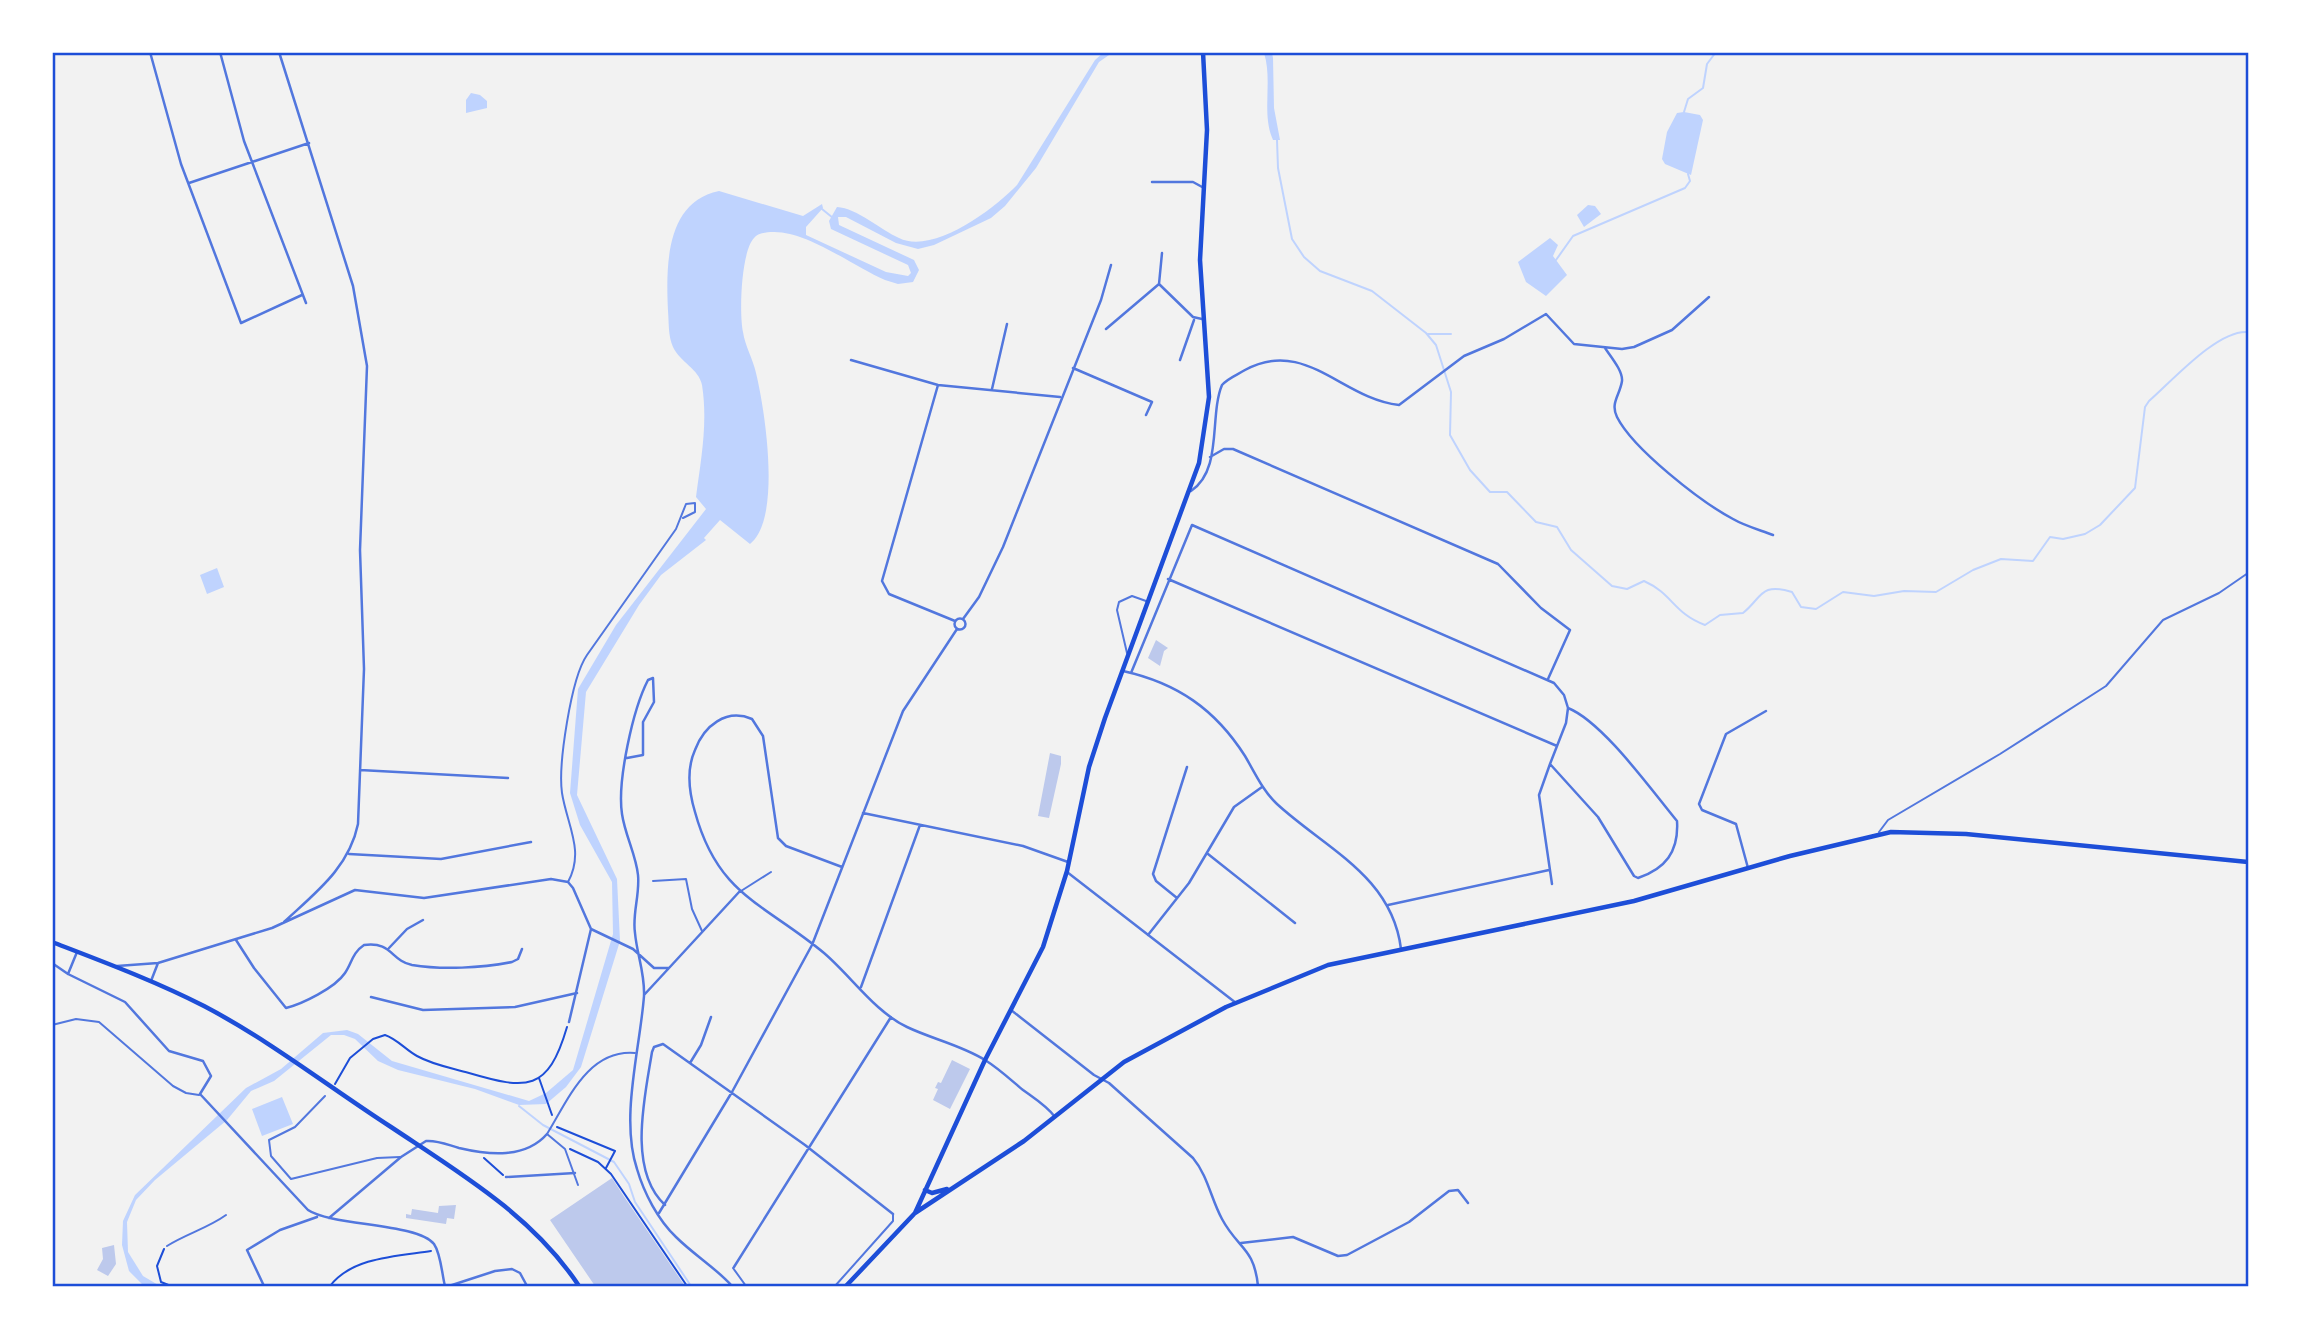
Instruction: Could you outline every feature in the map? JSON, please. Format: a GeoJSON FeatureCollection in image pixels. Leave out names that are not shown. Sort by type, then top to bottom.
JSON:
{"type":"FeatureCollection","features":[{"type":"Feature","properties":{"kind":"main road"},"geometry":{"type":"LineString","coordinates":[[915,1213],[985,1060],[1042,947],[1067,871],[1089,767],[1127,653],[1191,491],[1208,421],[1206,319],[1200,260],[1208,98],[1203,52]]}},
{"type":"Feature","properties":{"kind":"main road"},"geometry":{"type":"LineString","coordinates":[[846,1286],[915,1213],[1013,1149],[1101,1079],[1147,1047],[1236,1003],[1320,968],[1634,901],[1878,833],[1914,831],[1966,834],[2249,862]]}},
{"type":"Feature","properties":{"kind":"main road"},"geometry":{"type":"LineString","coordinates":[[52,942],[151,981],[207,1008],[256,1038],[439,1159],[524,1221],[579,1286]]}},
{"type":"Feature","properties":{"kind":"main road"},"geometry":{"type":"LineString","coordinates":[[925,1190],[935,1192],[954,1186]]}},
{"type":"Feature","properties":{"kind":"street"},"geometry":{"type":"LineString","coordinates":[[150,52],[188,183],[241,323],[302,295]]}},
{"type":"Feature","properties":{"kind":"street"},"geometry":{"type":"LineString","coordinates":[[220,52],[252,162],[306,303]]}},
{"type":"Feature","properties":{"kind":"street"},"geometry":{"type":"LineString","coordinates":[[279,52],[357,299],[367,366],[360,537],[364,669],[358,824],[349,854],[332,877],[284,922]]}},
{"type":"Feature","properties":{"kind":"street"},"geometry":{"type":"LineString","coordinates":[[188,183],[309,144]]}},
{"type":"Feature","properties":{"kind":"street"},"geometry":{"type":"LineString","coordinates":[[1152,182],[1193,182],[1204,188]]}},
{"type":"Feature","properties":{"kind":"street"},"geometry":{"type":"LineString","coordinates":[[1106,329],[1158,284],[1162,253]]}},
{"type":"Feature","properties":{"kind":"street"},"geometry":{"type":"LineString","coordinates":[[938,385],[882,577],[889,594],[955,621],[963,619],[979,597],[1003,547],[1111,265]]}},
{"type":"Feature","properties":{"kind":"street"},"geometry":{"type":"LineString","coordinates":[[1158,284],[1195,319],[1206,319]]}},
{"type":"Feature","properties":{"kind":"street"},"geometry":{"type":"LineString","coordinates":[[1191,491],[1201,483],[1210,457],[1222,385],[1262,361],[1293,360],[1372,397],[1399,405],[1447,368],[1546,314],[1574,344],[1634,347],[1666,333],[1709,297]]}},
{"type":"Feature","properties":{"kind":"street"},"geometry":{"type":"LineString","coordinates":[[1180,360],[1195,319]]}},
{"type":"Feature","properties":{"kind":"street"},"geometry":{"type":"LineString","coordinates":[[992,390],[1007,324]]}},
{"type":"Feature","properties":{"kind":"street"},"geometry":{"type":"LineString","coordinates":[[1605,347],[1621,374],[1622,381],[1614,405],[1617,418],[1643,449],[1712,506],[1735,520],[1773,535]]}},
{"type":"Feature","properties":{"kind":"street"},"geometry":{"type":"LineString","coordinates":[[851,360],[938,385],[1061,397]]}},
{"type":"Feature","properties":{"kind":"street"},"geometry":{"type":"LineString","coordinates":[[1073,368],[1152,402],[1146,415]]}},
{"type":"Feature","properties":{"kind":"street"},"geometry":{"type":"LineString","coordinates":[[1210,457],[1224,449],[1233,449],[1498,564],[1541,608],[1570,630],[1548,679]]}},
{"type":"Feature","properties":{"kind":"street"},"geometry":{"type":"LineString","coordinates":[[1131,673],[1192,526],[1548,679],[1559,688],[1569,708],[1581,715],[1624,757],[1677,821],[1667,861],[1660,870],[1637,878],[1634,876],[1598,817],[1549,764]]}},
{"type":"Feature","properties":{"kind":"street"},"geometry":{"type":"LineString","coordinates":[[1168,579],[1557,746]]}},
{"type":"Feature","properties":{"kind":"street"},"geometry":{"type":"LineString","coordinates":[[659,1213],[732,1093],[812,945],[903,711],[957,629],[965,626],[963,619]]}},
{"type":"Feature","properties":{"kind":"street"},"geometry":{"type":"LineString","coordinates":[[955,621],[957,629]]}},
{"type":"Feature","properties":{"kind":"street"},"geometry":{"type":"LineString","coordinates":[[1121,670],[1163,682],[1196,701],[1222,723],[1263,787],[1279,806],[1368,877],[1388,905],[1401,949]]}},
{"type":"Feature","properties":{"kind":"street"},"geometry":{"type":"LineString","coordinates":[[627,758],[639,758],[644,752],[643,722],[654,702],[653,678],[648,680],[636,710],[627,758],[621,809],[638,874],[634,914],[641,956],[643,996],[633,1093],[634,1159],[643,1186],[674,1236],[732,1286]]}},
{"type":"Feature","properties":{"kind":"street"},"geometry":{"type":"LineString","coordinates":[[1552,884],[1539,795],[1569,708]]}},
{"type":"Feature","properties":{"kind":"street"},"geometry":{"type":"LineString","coordinates":[[1748,868],[1736,824],[1702,810],[1699,804],[1726,734],[1766,711]]}},
{"type":"Feature","properties":{"kind":"street"},"geometry":{"type":"LineString","coordinates":[[842,867],[786,846],[778,838],[762,731],[747,717],[726,717],[713,724],[700,738],[689,776],[694,808],[711,858],[740,891],[812,945],[891,1017],[906,1027],[985,1060],[1055,1117]]}},
{"type":"Feature","properties":{"kind":"street"},"geometry":{"type":"LineString","coordinates":[[1178,898],[1156,881],[1153,874],[1187,767]]}},
{"type":"Feature","properties":{"kind":"street"},"geometry":{"type":"LineString","coordinates":[[360,770],[508,778]]}},
{"type":"Feature","properties":{"kind":"street"},"geometry":{"type":"LineString","coordinates":[[1148,935],[1208,854],[1234,807],[1263,787]]}},
{"type":"Feature","properties":{"kind":"street"},"geometry":{"type":"LineString","coordinates":[[863,813],[1023,846],[1068,862]]}},
{"type":"Feature","properties":{"kind":"street"},"geometry":{"type":"LineString","coordinates":[[861,988],[920,825]]}},
{"type":"Feature","properties":{"kind":"street"},"geometry":{"type":"LineString","coordinates":[[349,854],[441,859],[531,842]]}},
{"type":"Feature","properties":{"kind":"street"},"geometry":{"type":"LineString","coordinates":[[1208,854],[1295,923]]}},
{"type":"Feature","properties":{"kind":"street"},"geometry":{"type":"LineString","coordinates":[[1388,905],[1549,870]]}},
{"type":"Feature","properties":{"kind":"street"},"geometry":{"type":"LineString","coordinates":[[1067,871],[1236,1003]]}},
{"type":"Feature","properties":{"kind":"street"},"geometry":{"type":"LineString","coordinates":[[114,966],[158,963],[236,940],[363,889],[424,898],[551,879],[568,882],[591,929],[569,1022]]}},
{"type":"Feature","properties":{"kind":"street"},"geometry":{"type":"LineString","coordinates":[[643,996],[740,891]]}},
{"type":"Feature","properties":{"kind":"street"},"geometry":{"type":"LineString","coordinates":[[389,948],[407,929],[423,920]]}},
{"type":"Feature","properties":{"kind":"street"},"geometry":{"type":"LineString","coordinates":[[591,929],[624,944],[654,968],[669,968]]}},
{"type":"Feature","properties":{"kind":"street"},"geometry":{"type":"LineString","coordinates":[[236,940],[286,1008],[336,982],[343,976],[355,952],[364,946],[389,948],[403,962],[442,966],[512,962],[518,959],[522,948]]}},
{"type":"Feature","properties":{"kind":"street"},"geometry":{"type":"LineString","coordinates":[[68,974],[77,952]]}},
{"type":"Feature","properties":{"kind":"street"},"geometry":{"type":"LineString","coordinates":[[52,963],[68,974],[125,1002],[169,1051],[203,1061],[211,1076],[200,1094],[285,1188],[317,1217]]}},
{"type":"Feature","properties":{"kind":"street"},"geometry":{"type":"LineString","coordinates":[[151,981],[158,963]]}},
{"type":"Feature","properties":{"kind":"street"},"geometry":{"type":"LineString","coordinates":[[371,997],[423,1010],[515,1007],[577,993]]}},
{"type":"Feature","properties":{"kind":"street"},"geometry":{"type":"LineString","coordinates":[[1011,1010],[1109,1083],[1193,1158],[1206,1180],[1222,1220],[1255,1264],[1258,1286]]}},
{"type":"Feature","properties":{"kind":"street"},"geometry":{"type":"LineString","coordinates":[[691,1063],[711,1017]]}},
{"type":"Feature","properties":{"kind":"street"},"geometry":{"type":"LineString","coordinates":[[733,1267],[891,1017]]}},
{"type":"Feature","properties":{"kind":"street"},"geometry":{"type":"LineString","coordinates":[[665,1205],[649,1177],[641,1135],[652,1052],[657,1045],[663,1044],[809,1149],[893,1214]]}},
{"type":"Feature","properties":{"kind":"street"},"geometry":{"type":"LineString","coordinates":[[329,1218],[401,1157],[430,1140],[480,1152],[519,1152],[535,1146],[547,1133]]}},
{"type":"Feature","properties":{"kind":"street"},"geometry":{"type":"LineString","coordinates":[[506,1177],[575,1173]]}},
{"type":"Feature","properties":{"kind":"street"},"geometry":{"type":"LineString","coordinates":[[1241,1243],[1293,1237],[1338,1256],[1348,1255],[1409,1222],[1449,1191],[1458,1190],[1468,1203]]}},
{"type":"Feature","properties":{"kind":"street"},"geometry":{"type":"LineString","coordinates":[[264,1286],[247,1250],[280,1230],[317,1217],[374,1224],[427,1239],[434,1244],[447,1286],[495,1271],[516,1270],[527,1286]]}},
{"type":"Feature","properties":{"kind":"lane"},"geometry":{"type":"LineString","coordinates":[[568,882],[577,858],[561,780],[575,677],[581,663],[683,518],[697,509],[692,502],[684,507],[683,518]]}},
{"type":"Feature","properties":{"kind":"lane"},"geometry":{"type":"LineString","coordinates":[[1878,833],[1888,820],[2000,754],[2106,686],[2163,620],[2219,593],[2249,573]]}},
{"type":"Feature","properties":{"kind":"lane"},"geometry":{"type":"LineString","coordinates":[[1127,653],[1117,610],[1119,602],[1132,596],[1147,602]]}},
{"type":"Feature","properties":{"kind":"lane"},"geometry":{"type":"LineString","coordinates":[[740,891],[771,872]]}},
{"type":"Feature","properties":{"kind":"lane"},"geometry":{"type":"LineString","coordinates":[[653,881],[685,879],[692,909],[702,932]]}},
{"type":"Feature","properties":{"kind":"lane"},"geometry":{"type":"LineString","coordinates":[[52,1026],[76,1019],[99,1022],[173,1086],[186,1093],[200,1094]]}},
{"type":"Feature","properties":{"kind":"lane"},"geometry":{"type":"LineString","coordinates":[[578,1185],[565,1149],[547,1133],[567,1096],[606,1056],[618,1052],[636,1053]]}},
{"type":"Feature","properties":{"kind":"lane"},"geometry":{"type":"LineString","coordinates":[[325,1096],[295,1127],[269,1140],[271,1156],[291,1179],[377,1158],[401,1157]]}},
{"type":"Feature","properties":{"kind":"lane"},"geometry":{"type":"LineString","coordinates":[[167,1246],[226,1214]]}},
{"type":"Feature","properties":{"kind":"lane"},"geometry":{"type":"LineString","coordinates":[[835,1286],[893,1221],[893,1214]]}},
{"type":"Feature","properties":{"kind":"lane"},"geometry":{"type":"LineString","coordinates":[[733,1267],[746,1286]]}},
{"type":"Feature","properties":{"kind":"path"},"geometry":{"type":"LineString","coordinates":[[325,1096],[339,1080],[349,1058],[379,1035],[391,1037],[425,1059],[510,1085],[524,1084],[539,1077],[559,1052],[569,1022]]}},
{"type":"Feature","properties":{"kind":"path"},"geometry":{"type":"LineString","coordinates":[[539,1077],[556,1127],[615,1151],[606,1168]]}},
{"type":"Feature","properties":{"kind":"path"},"geometry":{"type":"LineString","coordinates":[[565,1149],[606,1168],[687,1286]]}},
{"type":"Feature","properties":{"kind":"path"},"geometry":{"type":"LineString","coordinates":[[480,1152],[492,1168],[506,1177]]}},
{"type":"Feature","properties":{"kind":"path"},"geometry":{"type":"LineString","coordinates":[[167,1246],[157,1266],[161,1282],[171,1286]]}},
{"type":"Feature","properties":{"kind":"path"},"geometry":{"type":"LineString","coordinates":[[330,1286],[353,1269],[378,1259],[431,1251]]}},
{"type":"Feature","properties":{"kind":"water"},"geometry":{"type":"Polygon","coordinates":[[[1103,53],[1112,53],[1099,62],[1036,168],[1005,206],[991,218],[934,245],[918,249],[896,243],[846,217],[838,217],[839,225],[914,260],[919,270],[913,282],[898,284],[885,280],[815,243],[786,233],[760,234],[750,245],[742,283],[742,323],[745,342],[756,373],[763,412],[768,463],[766,512],[760,531],[750,544],[720,520],[704,538],[706,540],[661,575],[639,605],[586,692],[577,795],[617,879],[620,941],[581,1067],[566,1087],[546,1104],[519,1105],[475,1089],[398,1070],[378,1061],[355,1039],[344,1035],[331,1035],[274,1081],[251,1091],[227,1120],[155,1180],[136,1200],[127,1222],[128,1252],[143,1276],[160,1286],[144,1286],[129,1271],[122,1245],[123,1221],[135,1195],[246,1088],[281,1069],[323,1033],[347,1030],[358,1034],[392,1061],[529,1101],[546,1093],[573,1070],[613,934],[612,882],[580,825],[570,793],[578,689],[616,625],[706,509],[696,497],[704,427],[702,385],[697,374],[673,347],[667,294],[672,239],[688,208],[701,198],[719,191],[803,216],[822,204],[823,208],[806,227],[806,235],[886,272],[908,276],[911,273],[908,265],[831,229],[829,221],[837,207],[853,211],[899,238],[913,242],[929,240],[962,227],[994,206],[1017,185],[1095,60],[1103,53]]]}},
{"type":"Feature","properties":{"kind":"water"},"geometry":{"type":"Polygon","coordinates":[[[1264,53],[1272,53],[1273,58],[1274,108],[1280,140],[1273,140],[1270,130],[1267,108],[1268,75],[1264,53]]]}},
{"type":"Feature","properties":{"kind":"water"},"geometry":{"type":"Polygon","coordinates":[[[471,93],[480,95],[487,101],[487,108],[466,113],[466,100],[471,93]]]}},
{"type":"Feature","properties":{"kind":"water"},"geometry":{"type":"Polygon","coordinates":[[[1677,113],[1700,115],[1703,120],[1691,175],[1665,164],[1662,159],[1667,132],[1677,113]]]}},
{"type":"Feature","properties":{"kind":"water"},"geometry":{"type":"Polygon","coordinates":[[[1588,205],[1595,206],[1601,214],[1584,227],[1577,215],[1588,205]]]}},
{"type":"Feature","properties":{"kind":"water"},"geometry":{"type":"Polygon","coordinates":[[[1550,238],[1558,245],[1553,256],[1567,275],[1546,296],[1526,282],[1518,262],[1550,238]]]}},
{"type":"Feature","properties":{"kind":"water"},"geometry":{"type":"Polygon","coordinates":[[[217,568],[224,587],[207,594],[200,575],[217,568]]]}},
{"type":"Feature","properties":{"kind":"water"},"geometry":{"type":"Polygon","coordinates":[[[282,1097],[293,1124],[262,1136],[252,1109],[282,1097]]]}},
{"type":"Feature","properties":{"kind":"building"},"geometry":{"type":"Polygon","coordinates":[[[1156,640],[1168,648],[1164,651],[1160,666],[1148,658],[1156,640]]]}},
{"type":"Feature","properties":{"kind":"building"},"geometry":{"type":"Polygon","coordinates":[[[1050,753],[1061,756],[1061,764],[1049,818],[1038,816],[1050,753]]]}},
{"type":"Feature","properties":{"kind":"building"},"geometry":{"type":"Polygon","coordinates":[[[952,1060],[970,1069],[950,1109],[933,1100],[938,1089],[935,1088],[938,1082],[941,1083],[952,1060]]]}},
{"type":"Feature","properties":{"kind":"building"},"geometry":{"type":"Polygon","coordinates":[[[612,1178],[685,1286],[595,1286],[550,1220],[612,1178]]]}},
{"type":"Feature","properties":{"kind":"building"},"geometry":{"type":"Polygon","coordinates":[[[456,1205],[454,1219],[447,1218],[446,1224],[406,1218],[406,1214],[411,1215],[412,1209],[438,1213],[439,1206],[456,1205]]]}},
{"type":"Feature","properties":{"kind":"building"},"geometry":{"type":"Polygon","coordinates":[[[114,1245],[116,1264],[108,1276],[97,1270],[103,1259],[102,1248],[114,1245]]]}},
{"type":"Feature","properties":{"kind":"waterway"},"geometry":{"type":"LineString","coordinates":[[1684,112],[1688,99],[1703,88],[1707,64],[1716,52]]}},
{"type":"Feature","properties":{"kind":"waterway"},"geometry":{"type":"LineString","coordinates":[[1277,140],[1278,168],[1292,239],[1304,257],[1320,271],[1372,291],[1426,333],[1436,345],[1451,392],[1450,435],[1470,470],[1490,492],[1507,492],[1536,522],[1557,527],[1571,550],[1612,586],[1627,589],[1644,581],[1654,586],[1686,615],[1705,625],[1720,615],[1743,613],[1767,590],[1781,589],[1792,592],[1801,607],[1816,609],[1843,592],[1874,596],[1904,591],[1936,592],[1973,570],[2001,559],[2033,561],[2050,537],[2063,539],[2085,534],[2100,525],[2135,488],[2145,407],[2149,401],[2210,347],[2236,333],[2248,332]]}},
{"type":"Feature","properties":{"kind":"waterway"},"geometry":{"type":"LineString","coordinates":[[1556,260],[1573,236],[1685,188],[1690,181],[1688,174]]}},
{"type":"Feature","properties":{"kind":"waterway"},"geometry":{"type":"LineString","coordinates":[[822,209],[833,218]]}},
{"type":"Feature","properties":{"kind":"waterway"},"geometry":{"type":"LineString","coordinates":[[1428,334],[1451,334]]}},
{"type":"Feature","properties":{"kind":"waterway"},"geometry":{"type":"LineString","coordinates":[[519,1106],[543,1125],[614,1162],[629,1184],[635,1202],[691,1286]]}}]}
